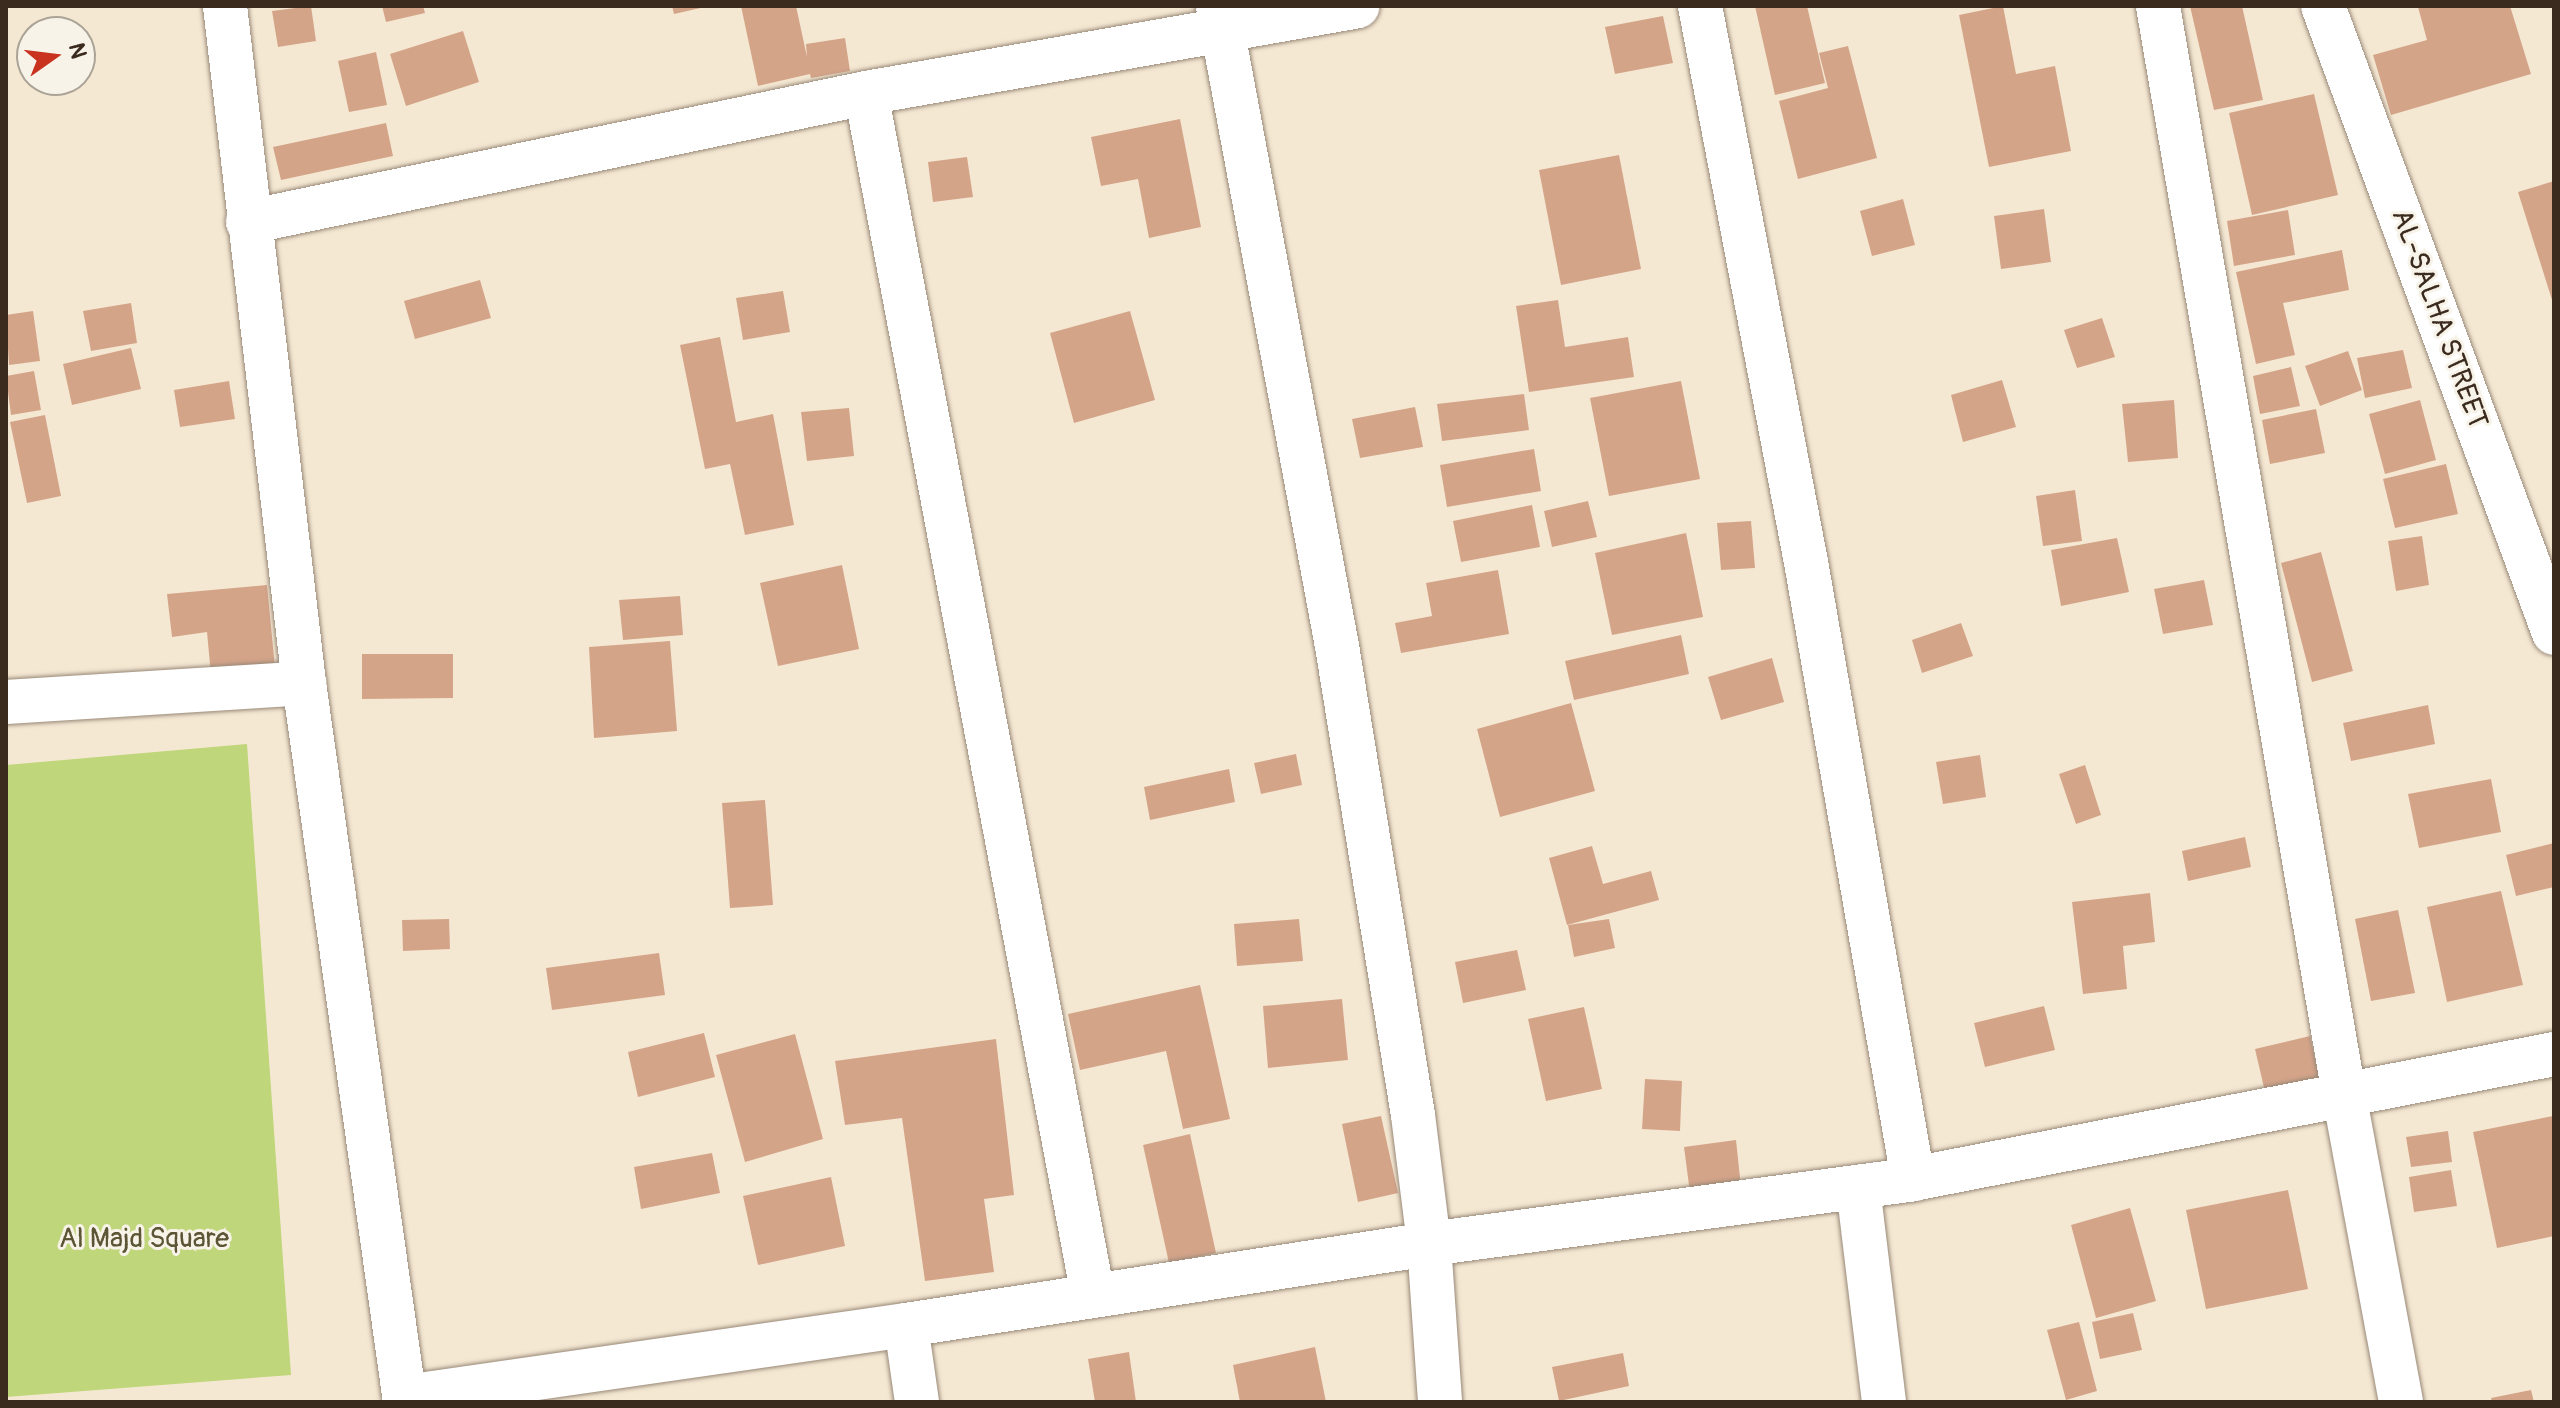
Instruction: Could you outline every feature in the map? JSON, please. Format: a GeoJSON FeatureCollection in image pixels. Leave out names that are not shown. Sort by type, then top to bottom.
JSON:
{"type":"FeatureCollection","features":[{"type":"Feature","properties":{"kind":"street"},"geometry":{"type":"LineString","coordinates":[[225,6],[304,683],[405,1400],[636,1384],[906,1325],[1429,1244],[1913,1179],[2554,1054]]}},
{"type":"Feature","properties":{"kind":"street"},"geometry":{"type":"LineString","coordinates":[[248,222],[1220,17],[1357,6]]}},
{"type":"Feature","properties":{"kind":"street"},"geometry":{"type":"LineString","coordinates":[[1700,6],[1809,577],[1913,1179]]}},
{"type":"Feature","properties":{"kind":"street"},"geometry":{"type":"LineString","coordinates":[[2158,6],[2344,1094],[2401,1402]]}},
{"type":"Feature","properties":{"kind":"street","name":"AL-SALHA STREET"},"geometry":{"type":"LineString","coordinates":[[2323,6],[2554,633]]}},
{"type":"Feature","properties":{"kind":"street"},"geometry":{"type":"LineString","coordinates":[[1220,17],[1337,646],[1413,1115],[1429,1244],[1440,1402]]}},
{"type":"Feature","properties":{"kind":"street"},"geometry":{"type":"LineString","coordinates":[[866,93],[1093,1296]]}},
{"type":"Feature","properties":{"kind":"street"},"geometry":{"type":"LineString","coordinates":[[6,702],[304,683]]}},
{"type":"Feature","properties":{"kind":"street"},"geometry":{"type":"LineString","coordinates":[[1858,1187],[1884,1402]]}},
{"type":"Feature","properties":{"kind":"street"},"geometry":{"type":"LineString","coordinates":[[906,1325],[917,1402]]}},
{"type":"Feature","properties":{"kind":"green space","name":"Al Majd Square"},"geometry":{"type":"Polygon","coordinates":[[[247,744],[291,1375],[6,1397],[6,765],[247,744]]]}},
{"type":"Feature","properties":{"kind":"building"},"geometry":{"type":"Polygon","coordinates":[[[311,6],[316,41],[278,47],[272,11],[311,6]]]}},
{"type":"Feature","properties":{"kind":"building"},"geometry":{"type":"Polygon","coordinates":[[[382,6],[423,6],[425,13],[386,22],[382,6]]]}},
{"type":"Feature","properties":{"kind":"building"},"geometry":{"type":"Polygon","coordinates":[[[672,6],[705,6],[705,7],[674,14],[672,6]]]}},
{"type":"Feature","properties":{"kind":"building"},"geometry":{"type":"Polygon","coordinates":[[[741,6],[796,6],[807,57],[806,44],[845,38],[850,71],[811,78],[810,74],[758,86],[741,6]]]}},
{"type":"Feature","properties":{"kind":"building"},"geometry":{"type":"Polygon","coordinates":[[[1755,6],[1807,6],[1825,83],[1775,95],[1755,6]]]}},
{"type":"Feature","properties":{"kind":"building"},"geometry":{"type":"Polygon","coordinates":[[[2003,6],[2016,74],[2055,66],[2071,151],[1989,167],[1959,15],[2003,6]]]}},
{"type":"Feature","properties":{"kind":"building"},"geometry":{"type":"Polygon","coordinates":[[[2190,6],[2242,6],[2263,100],[2214,110],[2190,6]]]}},
{"type":"Feature","properties":{"kind":"building"},"geometry":{"type":"Polygon","coordinates":[[[2510,6],[2531,74],[2391,115],[2373,55],[2427,40],[2418,7],[2510,6]]]}},
{"type":"Feature","properties":{"kind":"building"},"geometry":{"type":"Polygon","coordinates":[[[1663,16],[1673,63],[1615,74],[1605,27],[1663,16]]]}},
{"type":"Feature","properties":{"kind":"building"},"geometry":{"type":"Polygon","coordinates":[[[463,31],[479,82],[406,106],[390,54],[463,31]]]}},
{"type":"Feature","properties":{"kind":"building"},"geometry":{"type":"Polygon","coordinates":[[[1848,46],[1877,158],[1798,179],[1779,101],[1828,88],[1819,53],[1848,46]]]}},
{"type":"Feature","properties":{"kind":"building"},"geometry":{"type":"Polygon","coordinates":[[[376,52],[387,105],[349,112],[338,61],[376,52]]]}},
{"type":"Feature","properties":{"kind":"building"},"geometry":{"type":"Polygon","coordinates":[[[2314,94],[2338,195],[2252,215],[2229,113],[2314,94]]]}},
{"type":"Feature","properties":{"kind":"building"},"geometry":{"type":"Polygon","coordinates":[[[1180,119],[1201,227],[1149,238],[1138,179],[1101,186],[1091,137],[1180,119]]]}},
{"type":"Feature","properties":{"kind":"building"},"geometry":{"type":"Polygon","coordinates":[[[386,123],[393,156],[281,180],[273,147],[386,123]]]}},
{"type":"Feature","properties":{"kind":"building"},"geometry":{"type":"Polygon","coordinates":[[[1619,155],[1641,269],[1561,285],[1539,170],[1619,155]]]}},
{"type":"Feature","properties":{"kind":"building"},"geometry":{"type":"Polygon","coordinates":[[[967,157],[973,197],[933,202],[928,162],[967,157]]]}},
{"type":"Feature","properties":{"kind":"building"},"geometry":{"type":"Polygon","coordinates":[[[2554,181],[2554,303],[2553,303],[2518,192],[2554,181]]]}},
{"type":"Feature","properties":{"kind":"building"},"geometry":{"type":"Polygon","coordinates":[[[1903,199],[1915,245],[1872,256],[1860,211],[1903,199]]]}},
{"type":"Feature","properties":{"kind":"building"},"geometry":{"type":"Polygon","coordinates":[[[2044,209],[2051,262],[2001,269],[1994,216],[2044,209]]]}},
{"type":"Feature","properties":{"kind":"building"},"geometry":{"type":"Polygon","coordinates":[[[2288,210],[2295,255],[2234,266],[2227,221],[2288,210]]]}},
{"type":"Feature","properties":{"kind":"building"},"geometry":{"type":"Polygon","coordinates":[[[2342,250],[2349,290],[2283,303],[2295,355],[2256,364],[2236,272],[2342,250]]]}},
{"type":"Feature","properties":{"kind":"building"},"geometry":{"type":"Polygon","coordinates":[[[480,280],[491,318],[415,339],[404,301],[480,280]]]}},
{"type":"Feature","properties":{"kind":"building"},"geometry":{"type":"Polygon","coordinates":[[[783,291],[790,332],[743,340],[736,298],[783,291]]]}},
{"type":"Feature","properties":{"kind":"building"},"geometry":{"type":"Polygon","coordinates":[[[1558,300],[1565,347],[1628,337],[1634,377],[1529,392],[1516,306],[1558,300]]]}},
{"type":"Feature","properties":{"kind":"building"},"geometry":{"type":"Polygon","coordinates":[[[131,303],[137,343],[91,351],[83,311],[131,303]]]}},
{"type":"Feature","properties":{"kind":"building"},"geometry":{"type":"Polygon","coordinates":[[[33,311],[40,361],[9,365],[6,315],[33,311]]]}},
{"type":"Feature","properties":{"kind":"building"},"geometry":{"type":"Polygon","coordinates":[[[1130,311],[1155,400],[1074,423],[1050,333],[1130,311]]]}},
{"type":"Feature","properties":{"kind":"building"},"geometry":{"type":"Polygon","coordinates":[[[2102,318],[2115,357],[2077,368],[2064,330],[2102,318]]]}},
{"type":"Feature","properties":{"kind":"building"},"geometry":{"type":"Polygon","coordinates":[[[720,337],[736,422],[773,414],[794,525],[745,535],[730,464],[705,469],[680,345],[720,337]]]}},
{"type":"Feature","properties":{"kind":"building"},"geometry":{"type":"Polygon","coordinates":[[[131,348],[141,389],[72,405],[63,364],[131,348]]]}},
{"type":"Feature","properties":{"kind":"building"},"geometry":{"type":"Polygon","coordinates":[[[2403,350],[2412,388],[2365,398],[2357,358],[2403,350]]]}},
{"type":"Feature","properties":{"kind":"building"},"geometry":{"type":"Polygon","coordinates":[[[2348,351],[2362,390],[2320,406],[2305,366],[2348,351]]]}},
{"type":"Feature","properties":{"kind":"building"},"geometry":{"type":"Polygon","coordinates":[[[2291,367],[2300,406],[2260,414],[2253,376],[2291,367]]]}},
{"type":"Feature","properties":{"kind":"building"},"geometry":{"type":"Polygon","coordinates":[[[34,371],[41,410],[11,415],[6,376],[34,371]]]}},
{"type":"Feature","properties":{"kind":"building"},"geometry":{"type":"Polygon","coordinates":[[[2002,380],[2016,427],[1963,442],[1951,395],[2002,380]]]}},
{"type":"Feature","properties":{"kind":"building"},"geometry":{"type":"Polygon","coordinates":[[[229,381],[235,419],[180,427],[174,390],[229,381]]]}},
{"type":"Feature","properties":{"kind":"building"},"geometry":{"type":"Polygon","coordinates":[[[1681,381],[1700,479],[1609,496],[1590,398],[1681,381]]]}},
{"type":"Feature","properties":{"kind":"building"},"geometry":{"type":"Polygon","coordinates":[[[1524,394],[1529,430],[1442,441],[1437,404],[1524,394]]]}},
{"type":"Feature","properties":{"kind":"building"},"geometry":{"type":"Polygon","coordinates":[[[2174,400],[2178,458],[2128,462],[2122,404],[2174,400]]]}},
{"type":"Feature","properties":{"kind":"building"},"geometry":{"type":"Polygon","coordinates":[[[2420,400],[2436,460],[2385,474],[2369,414],[2420,400]]]}},
{"type":"Feature","properties":{"kind":"building"},"geometry":{"type":"Polygon","coordinates":[[[1415,407],[1423,447],[1360,458],[1352,419],[1415,407]]]}},
{"type":"Feature","properties":{"kind":"building"},"geometry":{"type":"Polygon","coordinates":[[[849,408],[854,456],[807,461],[801,412],[849,408]]]}},
{"type":"Feature","properties":{"kind":"building"},"geometry":{"type":"Polygon","coordinates":[[[2316,409],[2325,453],[2270,464],[2262,420],[2316,409]]]}},
{"type":"Feature","properties":{"kind":"building"},"geometry":{"type":"Polygon","coordinates":[[[45,415],[61,496],[27,503],[10,422],[45,415]]]}},
{"type":"Feature","properties":{"kind":"building"},"geometry":{"type":"Polygon","coordinates":[[[1534,449],[1541,491],[1447,507],[1440,465],[1534,449]]]}},
{"type":"Feature","properties":{"kind":"building"},"geometry":{"type":"Polygon","coordinates":[[[2446,464],[2458,514],[2395,528],[2383,479],[2446,464]]]}},
{"type":"Feature","properties":{"kind":"building"},"geometry":{"type":"Polygon","coordinates":[[[2075,490],[2082,541],[2043,546],[2036,496],[2075,490]]]}},
{"type":"Feature","properties":{"kind":"building"},"geometry":{"type":"Polygon","coordinates":[[[1588,501],[1597,537],[1552,547],[1544,511],[1588,501]]]}},
{"type":"Feature","properties":{"kind":"building"},"geometry":{"type":"Polygon","coordinates":[[[1532,505],[1540,547],[1461,562],[1453,521],[1532,505]]]}},
{"type":"Feature","properties":{"kind":"building"},"geometry":{"type":"Polygon","coordinates":[[[1751,521],[1755,568],[1721,570],[1717,523],[1751,521]]]}},
{"type":"Feature","properties":{"kind":"building"},"geometry":{"type":"Polygon","coordinates":[[[1686,533],[1703,617],[1612,635],[1595,553],[1686,533]]]}},
{"type":"Feature","properties":{"kind":"building"},"geometry":{"type":"Polygon","coordinates":[[[2422,536],[2429,585],[2396,591],[2388,541],[2422,536]]]}},
{"type":"Feature","properties":{"kind":"building"},"geometry":{"type":"Polygon","coordinates":[[[2117,538],[2129,592],[2061,606],[2051,550],[2117,538]]]}},
{"type":"Feature","properties":{"kind":"building"},"geometry":{"type":"Polygon","coordinates":[[[2321,552],[2353,671],[2312,682],[2281,563],[2321,552]]]}},
{"type":"Feature","properties":{"kind":"building"},"geometry":{"type":"Polygon","coordinates":[[[842,565],[859,649],[778,666],[760,583],[842,565]]]}},
{"type":"Feature","properties":{"kind":"building"},"geometry":{"type":"Polygon","coordinates":[[[1498,570],[1509,634],[1401,653],[1395,623],[1432,616],[1426,583],[1498,570]]]}},
{"type":"Feature","properties":{"kind":"building"},"geometry":{"type":"Polygon","coordinates":[[[2204,580],[2213,625],[2163,634],[2154,589],[2204,580]]]}},
{"type":"Feature","properties":{"kind":"building"},"geometry":{"type":"Polygon","coordinates":[[[267,585],[275,668],[211,675],[207,632],[172,637],[167,594],[267,585]]]}},
{"type":"Feature","properties":{"kind":"building"},"geometry":{"type":"Polygon","coordinates":[[[680,596],[683,635],[623,640],[619,600],[680,596]]]}},
{"type":"Feature","properties":{"kind":"building"},"geometry":{"type":"Polygon","coordinates":[[[1961,623],[1973,656],[1922,673],[1912,640],[1961,623]]]}},
{"type":"Feature","properties":{"kind":"building"},"geometry":{"type":"Polygon","coordinates":[[[1681,635],[1689,674],[1574,700],[1565,661],[1681,635]]]}},
{"type":"Feature","properties":{"kind":"building"},"geometry":{"type":"Polygon","coordinates":[[[670,641],[677,731],[594,738],[589,647],[670,641]]]}},
{"type":"Feature","properties":{"kind":"building"},"geometry":{"type":"Polygon","coordinates":[[[362,654],[453,654],[453,698],[362,699],[362,654]]]}},
{"type":"Feature","properties":{"kind":"building"},"geometry":{"type":"Polygon","coordinates":[[[1772,658],[1784,702],[1721,720],[1708,677],[1772,658]]]}},
{"type":"Feature","properties":{"kind":"building"},"geometry":{"type":"Polygon","coordinates":[[[1571,703],[1595,791],[1500,817],[1477,729],[1571,703]]]}},
{"type":"Feature","properties":{"kind":"building"},"geometry":{"type":"Polygon","coordinates":[[[2428,705],[2435,744],[2351,761],[2343,723],[2428,705]]]}},
{"type":"Feature","properties":{"kind":"building"},"geometry":{"type":"Polygon","coordinates":[[[1296,754],[1302,785],[1261,794],[1254,763],[1296,754]]]}},
{"type":"Feature","properties":{"kind":"building"},"geometry":{"type":"Polygon","coordinates":[[[1980,755],[1986,797],[1943,804],[1936,762],[1980,755]]]}},
{"type":"Feature","properties":{"kind":"building"},"geometry":{"type":"Polygon","coordinates":[[[2085,765],[2101,815],[2076,824],[2059,774],[2085,765]]]}},
{"type":"Feature","properties":{"kind":"building"},"geometry":{"type":"Polygon","coordinates":[[[1229,769],[1235,802],[1150,820],[1144,787],[1229,769]]]}},
{"type":"Feature","properties":{"kind":"building"},"geometry":{"type":"Polygon","coordinates":[[[2491,779],[2501,832],[2419,848],[2408,794],[2491,779]]]}},
{"type":"Feature","properties":{"kind":"building"},"geometry":{"type":"Polygon","coordinates":[[[765,800],[773,905],[730,908],[722,803],[765,800]]]}},
{"type":"Feature","properties":{"kind":"building"},"geometry":{"type":"Polygon","coordinates":[[[2245,837],[2251,867],[2188,881],[2182,851],[2245,837]]]}},
{"type":"Feature","properties":{"kind":"building"},"geometry":{"type":"Polygon","coordinates":[[[2554,843],[2554,887],[2516,896],[2506,855],[2554,843]]]}},
{"type":"Feature","properties":{"kind":"building"},"geometry":{"type":"Polygon","coordinates":[[[1592,846],[1603,884],[1651,871],[1659,900],[1567,925],[1549,858],[1592,846]]]}},
{"type":"Feature","properties":{"kind":"building"},"geometry":{"type":"Polygon","coordinates":[[[2501,891],[2523,985],[2447,1002],[2427,907],[2501,891]]]}},
{"type":"Feature","properties":{"kind":"building"},"geometry":{"type":"Polygon","coordinates":[[[2150,893],[2155,942],[2123,946],[2127,989],[2083,994],[2072,902],[2150,893]]]}},
{"type":"Feature","properties":{"kind":"building"},"geometry":{"type":"Polygon","coordinates":[[[2398,910],[2415,993],[2371,1001],[2355,919],[2398,910]]]}},
{"type":"Feature","properties":{"kind":"building"},"geometry":{"type":"Polygon","coordinates":[[[449,919],[450,949],[403,951],[402,920],[449,919]]]}},
{"type":"Feature","properties":{"kind":"building"},"geometry":{"type":"Polygon","coordinates":[[[1299,919],[1303,961],[1237,966],[1234,924],[1299,919]]]}},
{"type":"Feature","properties":{"kind":"building"},"geometry":{"type":"Polygon","coordinates":[[[1609,919],[1615,948],[1574,957],[1568,925],[1609,919]]]}},
{"type":"Feature","properties":{"kind":"building"},"geometry":{"type":"Polygon","coordinates":[[[1517,950],[1526,990],[1463,1003],[1455,962],[1517,950]]]}},
{"type":"Feature","properties":{"kind":"building"},"geometry":{"type":"Polygon","coordinates":[[[659,953],[665,995],[552,1010],[546,968],[659,953]]]}},
{"type":"Feature","properties":{"kind":"building"},"geometry":{"type":"Polygon","coordinates":[[[1200,985],[1230,1119],[1183,1129],[1166,1051],[1080,1070],[1068,1014],[1200,985]]]}},
{"type":"Feature","properties":{"kind":"building"},"geometry":{"type":"Polygon","coordinates":[[[1342,999],[1348,1060],[1268,1068],[1263,1006],[1342,999]]]}},
{"type":"Feature","properties":{"kind":"building"},"geometry":{"type":"Polygon","coordinates":[[[2044,1006],[2055,1050],[1985,1067],[1974,1023],[2044,1006]]]}},
{"type":"Feature","properties":{"kind":"building"},"geometry":{"type":"Polygon","coordinates":[[[1584,1007],[1602,1089],[1546,1101],[1528,1019],[1584,1007]]]}},
{"type":"Feature","properties":{"kind":"building"},"geometry":{"type":"Polygon","coordinates":[[[704,1033],[715,1077],[638,1097],[628,1052],[704,1033]]]}},
{"type":"Feature","properties":{"kind":"building"},"geometry":{"type":"Polygon","coordinates":[[[795,1034],[823,1139],[745,1162],[716,1055],[795,1034]]]}},
{"type":"Feature","properties":{"kind":"building"},"geometry":{"type":"Polygon","coordinates":[[[2310,1036],[2324,1097],[2269,1109],[2255,1049],[2310,1036]]]}},
{"type":"Feature","properties":{"kind":"building"},"geometry":{"type":"Polygon","coordinates":[[[996,1039],[1014,1195],[984,1199],[994,1272],[925,1281],[902,1118],[845,1125],[835,1061],[996,1039]]]}},
{"type":"Feature","properties":{"kind":"building"},"geometry":{"type":"Polygon","coordinates":[[[1645,1079],[1682,1081],[1680,1131],[1642,1129],[1645,1079]]]}},
{"type":"Feature","properties":{"kind":"building"},"geometry":{"type":"Polygon","coordinates":[[[1381,1116],[1398,1193],[1358,1202],[1342,1124],[1381,1116]]]}},
{"type":"Feature","properties":{"kind":"building"},"geometry":{"type":"Polygon","coordinates":[[[2553,1116],[2554,1236],[2497,1248],[2473,1132],[2553,1116]]]}},
{"type":"Feature","properties":{"kind":"building"},"geometry":{"type":"Polygon","coordinates":[[[2448,1131],[2452,1162],[2411,1167],[2406,1137],[2448,1131]]]}},
{"type":"Feature","properties":{"kind":"building"},"geometry":{"type":"Polygon","coordinates":[[[1190,1134],[1216,1253],[1169,1263],[1143,1145],[1190,1134]]]}},
{"type":"Feature","properties":{"kind":"building"},"geometry":{"type":"Polygon","coordinates":[[[1736,1140],[1741,1187],[1690,1193],[1684,1147],[1736,1140]]]}},
{"type":"Feature","properties":{"kind":"building"},"geometry":{"type":"Polygon","coordinates":[[[712,1153],[720,1193],[641,1209],[634,1167],[712,1153]]]}},
{"type":"Feature","properties":{"kind":"building"},"geometry":{"type":"Polygon","coordinates":[[[2451,1170],[2457,1206],[2414,1212],[2409,1177],[2451,1170]]]}},
{"type":"Feature","properties":{"kind":"building"},"geometry":{"type":"Polygon","coordinates":[[[831,1177],[845,1246],[758,1265],[743,1196],[831,1177]]]}},
{"type":"Feature","properties":{"kind":"building"},"geometry":{"type":"Polygon","coordinates":[[[2288,1190],[2308,1289],[2206,1309],[2186,1210],[2288,1190]]]}},
{"type":"Feature","properties":{"kind":"building"},"geometry":{"type":"Polygon","coordinates":[[[2130,1208],[2156,1301],[2096,1318],[2071,1225],[2130,1208]]]}},
{"type":"Feature","properties":{"kind":"building"},"geometry":{"type":"Polygon","coordinates":[[[2133,1313],[2142,1350],[2100,1359],[2092,1322],[2133,1313]]]}},
{"type":"Feature","properties":{"kind":"building"},"geometry":{"type":"Polygon","coordinates":[[[2079,1322],[2097,1391],[2066,1400],[2047,1330],[2079,1322]]]}},
{"type":"Feature","properties":{"kind":"building"},"geometry":{"type":"Polygon","coordinates":[[[1315,1347],[1326,1402],[1240,1402],[1233,1365],[1315,1347]]]}},
{"type":"Feature","properties":{"kind":"building"},"geometry":{"type":"Polygon","coordinates":[[[1129,1352],[1136,1402],[1095,1402],[1088,1359],[1129,1352]]]}},
{"type":"Feature","properties":{"kind":"building"},"geometry":{"type":"Polygon","coordinates":[[[1623,1353],[1629,1386],[1559,1401],[1552,1367],[1623,1353]]]}},
{"type":"Feature","properties":{"kind":"building"},"geometry":{"type":"Polygon","coordinates":[[[2531,1390],[2534,1402],[2492,1402],[2491,1398],[2531,1390]]]}}]}
